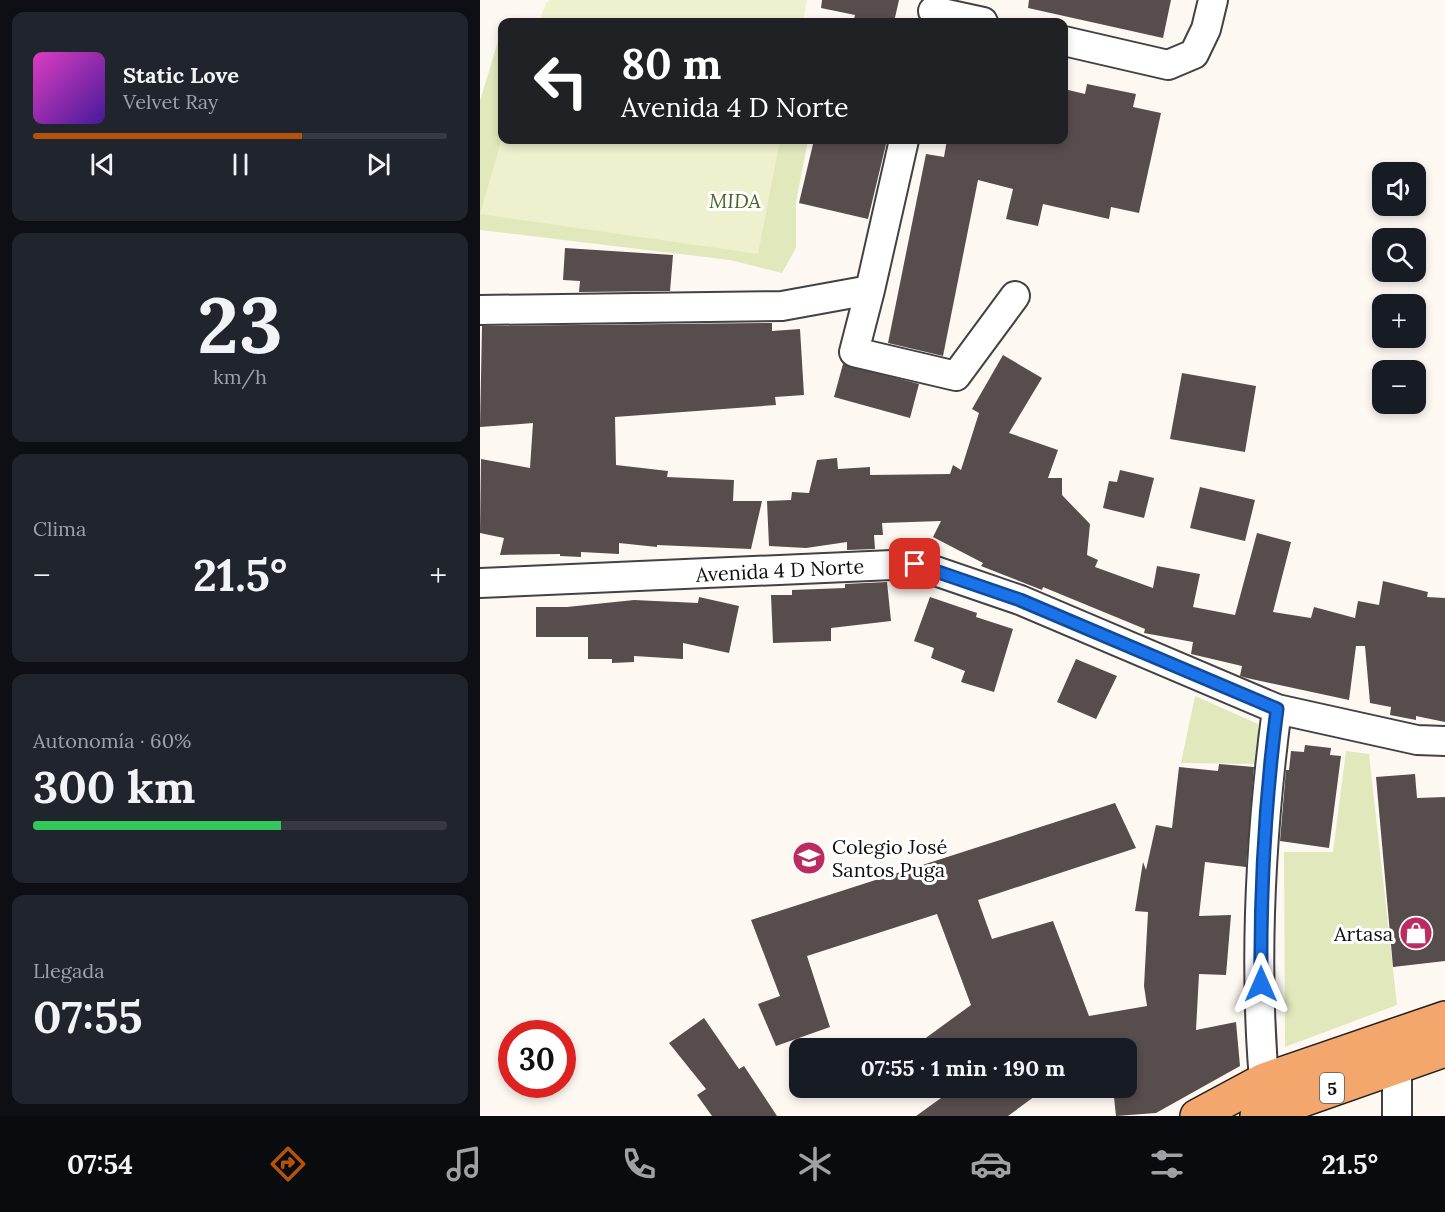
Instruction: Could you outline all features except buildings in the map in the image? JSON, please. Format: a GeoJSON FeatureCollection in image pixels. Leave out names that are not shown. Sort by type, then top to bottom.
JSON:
{"type":"FeatureCollection","features":[{"type":"Feature","properties":{"kind":"main road","name":"5"},"geometry":{"type":"LineString","coordinates":[[1197,1116],[1262,1102],[1394,1050],[1445,1018]]}},
{"type":"Feature","properties":{"kind":"main road","name":"5"},"geometry":{"type":"LineString","coordinates":[[1394,1050],[1445,1050]]}},
{"type":"Feature","properties":{"kind":"street"},"geometry":{"type":"LineString","coordinates":[[1068,42],[1168,64],[1194,54],[1206,29],[1213,0]]}},
{"type":"Feature","properties":{"kind":"street"},"geometry":{"type":"LineString","coordinates":[[932,11],[964,18]]}},
{"type":"Feature","properties":{"kind":"street"},"geometry":{"type":"LineString","coordinates":[[903,144],[854,352],[956,376],[1015,296]]}},
{"type":"Feature","properties":{"kind":"street"},"geometry":{"type":"LineString","coordinates":[[480,310],[782,306],[870,290]]}},
{"type":"Feature","properties":{"kind":"street","name":"Avenida 4 D Norte"},"geometry":{"type":"LineString","coordinates":[[480,583],[915,564],[1020,600],[1277,709],[1417,740],[1445,741]]}},
{"type":"Feature","properties":{"kind":"street"},"geometry":{"type":"LineString","coordinates":[[1262,1102],[1261,924],[1267,783],[1277,709]]}},
{"type":"Feature","properties":{"kind":"street"},"geometry":{"type":"LineString","coordinates":[[1394,1050],[1397,1116]]}},
{"type":"Feature","properties":{"kind":"green space"},"geometry":{"type":"Polygon","coordinates":[[[550,0],[807,0],[804,18],[540,18],[546,3],[550,0]]]}},
{"type":"Feature","properties":{"kind":"green space","name":"MIDA"},"geometry":{"type":"Polygon","coordinates":[[[498,41],[498,144],[807,144],[796,202],[796,248],[782,273],[730,260],[480,230],[480,101],[498,41]]]}},
{"type":"Feature","properties":{"kind":"green space","name":"MIDA"},"geometry":{"type":"Polygon","coordinates":[[[500,144],[779,144],[758,254],[480,214],[500,144]]]}},
{"type":"Feature","properties":{"kind":"green space"},"geometry":{"type":"Polygon","coordinates":[[[1195,696],[1258,724],[1258,764],[1181,763],[1195,696]]]}},
{"type":"Feature","properties":{"kind":"green space"},"geometry":{"type":"Polygon","coordinates":[[[1346,751],[1369,754],[1397,1005],[1285,1047],[1284,852],[1333,852],[1346,751]]]}},
{"type":"Feature","properties":{"kind":"place","name":"Colegio José Santos Puga"},"geometry":{"type":"Point","coordinates":[809,858]}},
{"type":"Feature","properties":{"kind":"place","name":"Artasa"},"geometry":{"type":"Point","coordinates":[1416,933]}},
{"type":"Feature","properties":{"kind":"route"},"geometry":{"type":"LineString","coordinates":[[915,564],[1020,600],[1277,709],[1267,783],[1261,984]]}}]}
